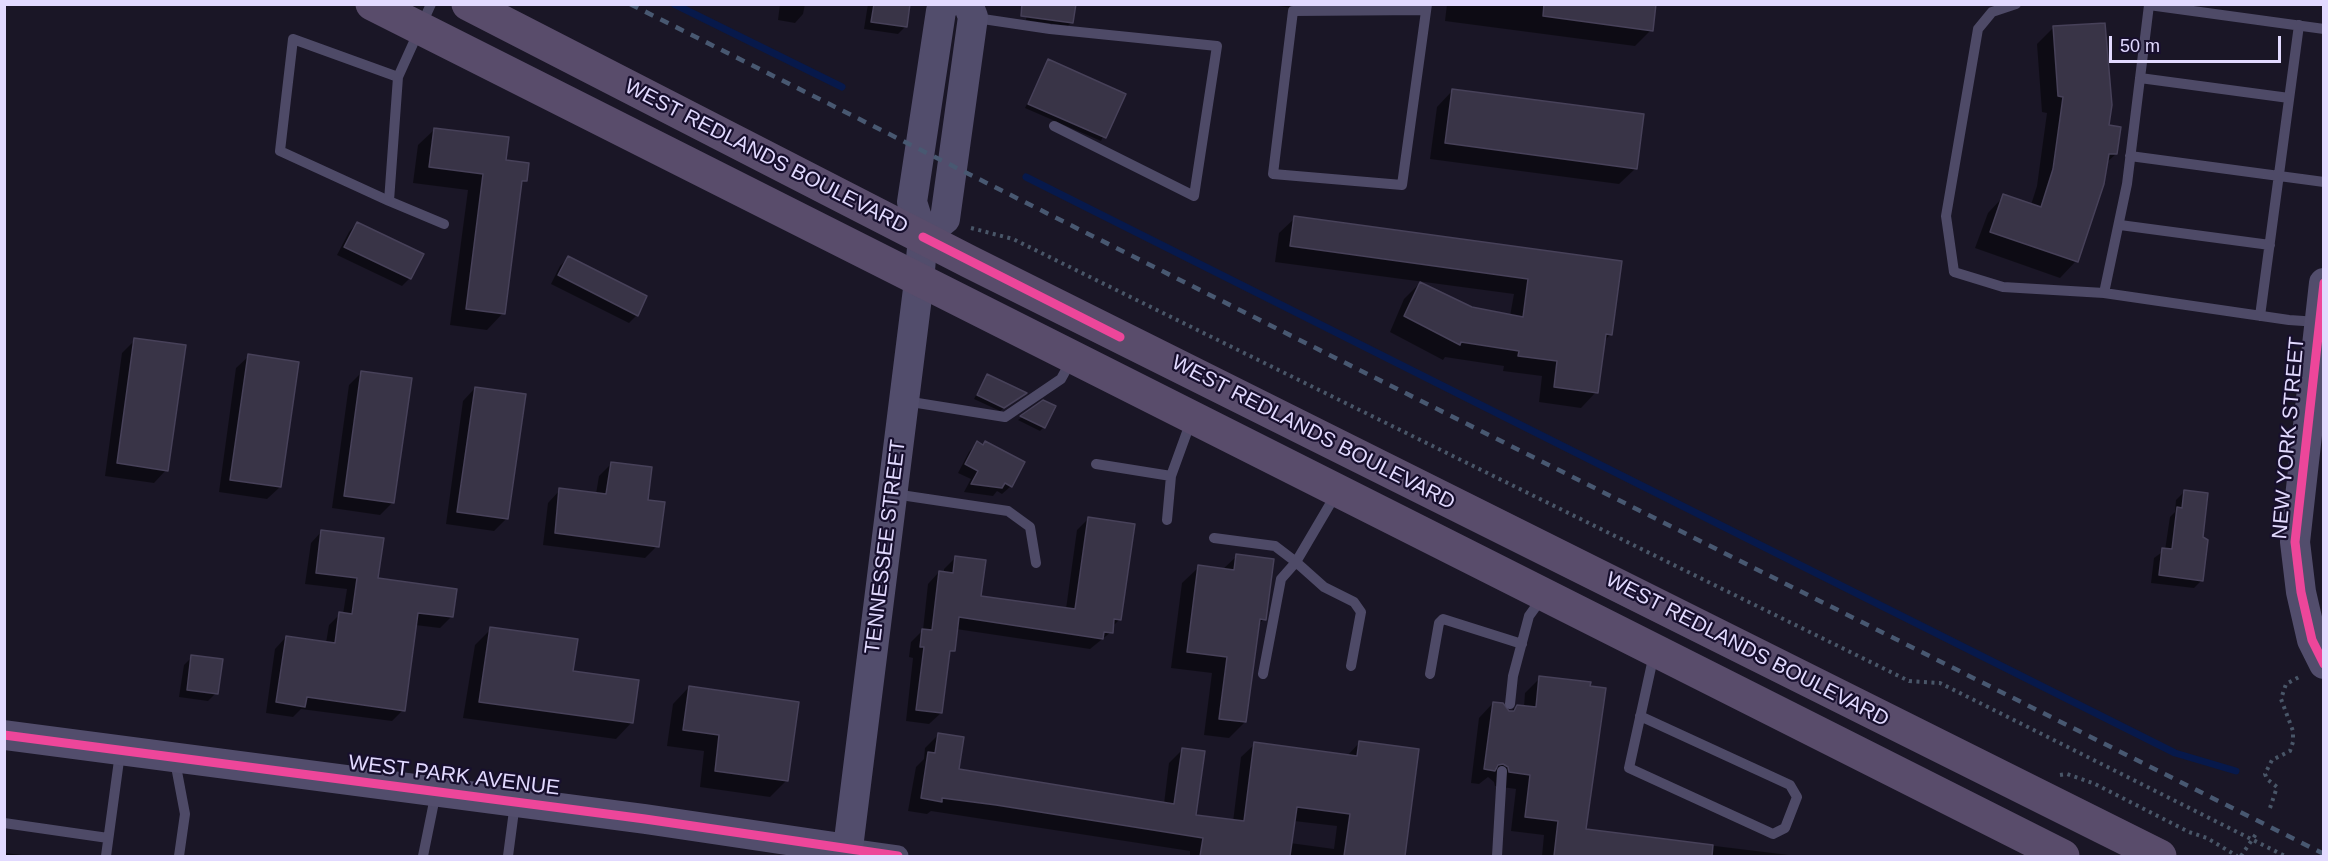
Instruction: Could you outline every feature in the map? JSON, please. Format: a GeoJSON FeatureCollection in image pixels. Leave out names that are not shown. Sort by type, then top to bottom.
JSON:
{"type":"FeatureCollection","features":[{"type":"Feature","properties":{"kind":"main road","name":"WEST REDLANDS BOULEVARD"},"geometry":{"type":"LineString","coordinates":[[372,4],[426,17],[920,281],[2063,856]]}},
{"type":"Feature","properties":{"kind":"main road","name":"WEST REDLANDS BOULEVARD"},"geometry":{"type":"LineString","coordinates":[[468,4],[923,237],[2160,856]]}},
{"type":"Feature","properties":{"kind":"street","name":"TENNESSEE STREET"},"geometry":{"type":"LineString","coordinates":[[848,853],[891,494],[920,281],[923,237],[912,202],[941,11],[945,4]]}},
{"type":"Feature","properties":{"kind":"street"},"geometry":{"type":"LineString","coordinates":[[923,237],[945,219],[971,11]]}},
{"type":"Feature","properties":{"kind":"street","name":"NEW YORK STREET"},"geometry":{"type":"LineString","coordinates":[[2311,671],[2312,640],[2301,592],[2295,542],[2324,283]]}},
{"type":"Feature","properties":{"kind":"street","name":"WEST PARK AVENUE"},"geometry":{"type":"LineString","coordinates":[[4,735],[515,802],[848,853],[898,856]]}},
{"type":"Feature","properties":{"kind":"lane"},"geometry":{"type":"LineString","coordinates":[[2016,4],[1992,12],[1978,29],[1946,216],[1954,272],[2003,286],[2104,293],[2260,316],[2318,322]]}},
{"type":"Feature","properties":{"kind":"lane"},"geometry":{"type":"LineString","coordinates":[[2143,4],[2324,29]]}},
{"type":"Feature","properties":{"kind":"lane"},"geometry":{"type":"LineString","coordinates":[[2104,293],[2120,225],[2149,5]]}},
{"type":"Feature","properties":{"kind":"lane"},"geometry":{"type":"LineString","coordinates":[[1427,7],[1402,185],[1273,174],[1293,11],[1427,7]]}},
{"type":"Feature","properties":{"kind":"lane"},"geometry":{"type":"LineString","coordinates":[[971,11],[1050,29],[1217,46],[1194,196],[1054,126]]}},
{"type":"Feature","properties":{"kind":"lane"},"geometry":{"type":"LineString","coordinates":[[389,201],[398,77],[426,17]]}},
{"type":"Feature","properties":{"kind":"lane"},"geometry":{"type":"LineString","coordinates":[[2260,316],[2299,26]]}},
{"type":"Feature","properties":{"kind":"lane"},"geometry":{"type":"LineString","coordinates":[[398,77],[293,39],[280,151],[444,224]]}},
{"type":"Feature","properties":{"kind":"lane"},"geometry":{"type":"LineString","coordinates":[[2140,78],[2289,98]]}},
{"type":"Feature","properties":{"kind":"lane"},"geometry":{"type":"LineString","coordinates":[[2130,156],[2324,182]]}},
{"type":"Feature","properties":{"kind":"lane"},"geometry":{"type":"LineString","coordinates":[[2120,225],[2270,245]]}},
{"type":"Feature","properties":{"kind":"lane"},"geometry":{"type":"LineString","coordinates":[[905,401],[1005,417],[1061,379],[1072,358]]}},
{"type":"Feature","properties":{"kind":"lane"},"geometry":{"type":"LineString","coordinates":[[1167,520],[1171,477],[1192,418]]}},
{"type":"Feature","properties":{"kind":"lane"},"geometry":{"type":"LineString","coordinates":[[1096,464],[1171,477]]}},
{"type":"Feature","properties":{"kind":"lane"},"geometry":{"type":"LineString","coordinates":[[1263,674],[1281,579],[1296,562],[1337,491]]}},
{"type":"Feature","properties":{"kind":"lane"},"geometry":{"type":"LineString","coordinates":[[891,494],[1008,511],[1030,527],[1036,563]]}},
{"type":"Feature","properties":{"kind":"lane"},"geometry":{"type":"LineString","coordinates":[[1214,538],[1275,546],[1324,587],[1354,602],[1360,612],[1351,666]]}},
{"type":"Feature","properties":{"kind":"lane"},"geometry":{"type":"LineString","coordinates":[[1510,704],[1513,676],[1529,616],[1544,595]]}},
{"type":"Feature","properties":{"kind":"lane"},"geometry":{"type":"LineString","coordinates":[[1430,674],[1439,622],[1443,619],[1522,644]]}},
{"type":"Feature","properties":{"kind":"lane"},"geometry":{"type":"LineString","coordinates":[[1640,716],[1790,785],[1797,797],[1785,828],[1773,834],[1629,768],[1640,716],[1655,650]]}},
{"type":"Feature","properties":{"kind":"lane"},"geometry":{"type":"LineString","coordinates":[[106,856],[120,750]]}},
{"type":"Feature","properties":{"kind":"lane"},"geometry":{"type":"LineString","coordinates":[[174,758],[185,814],[179,856]]}},
{"type":"Feature","properties":{"kind":"lane"},"geometry":{"type":"LineString","coordinates":[[1497,856],[1502,771]]}},
{"type":"Feature","properties":{"kind":"lane"},"geometry":{"type":"LineString","coordinates":[[423,856],[436,792]]}},
{"type":"Feature","properties":{"kind":"lane"},"geometry":{"type":"LineString","coordinates":[[508,856],[515,802]]}},
{"type":"Feature","properties":{"kind":"lane"},"geometry":{"type":"LineString","coordinates":[[4,824],[108,838]]}},
{"type":"Feature","properties":{"kind":"path"},"geometry":{"type":"LineString","coordinates":[[971,228],[1013,239],[1909,681],[1940,683],[2285,856]]}},
{"type":"Feature","properties":{"kind":"path"},"geometry":{"type":"LineString","coordinates":[[2270,808],[2277,787],[2266,779],[2265,774],[2272,760],[2290,751],[2293,742],[2293,731],[2281,699],[2286,684],[2311,671]]}},
{"type":"Feature","properties":{"kind":"path"},"geometry":{"type":"LineString","coordinates":[[2047,800],[2059,776],[2067,774],[2094,784],[2189,832],[2207,838],[2239,856],[2256,834]]}},
{"type":"Feature","properties":{"kind":"building"},"geometry":{"type":"Polygon","coordinates":[[[874,4],[910,4],[907,27],[871,22],[874,4]]]}},
{"type":"Feature","properties":{"kind":"building"},"geometry":{"type":"Polygon","coordinates":[[[1022,4],[1076,4],[1073,23],[1021,16],[1022,4]]]}},
{"type":"Feature","properties":{"kind":"building"},"geometry":{"type":"Polygon","coordinates":[[[1544,4],[1656,4],[1653,31],[1543,16],[1544,4]]]}},
{"type":"Feature","properties":{"kind":"building"},"geometry":{"type":"Polygon","coordinates":[[[2105,23],[2112,105],[2109,125],[2121,127],[2117,154],[2109,154],[2104,184],[2078,262],[1990,232],[2003,194],[2041,207],[2053,169],[2063,97],[2058,96],[2053,26],[2105,23]]]}},
{"type":"Feature","properties":{"kind":"building"},"geometry":{"type":"Polygon","coordinates":[[[1048,59],[1126,94],[1106,138],[1028,104],[1048,59]]]}},
{"type":"Feature","properties":{"kind":"building"},"geometry":{"type":"Polygon","coordinates":[[[1452,89],[1644,114],[1637,169],[1445,143],[1452,89]]]}},
{"type":"Feature","properties":{"kind":"building"},"geometry":{"type":"Polygon","coordinates":[[[434,128],[509,137],[506,160],[529,163],[527,181],[522,181],[505,314],[466,309],[483,174],[429,167],[434,128]]]}},
{"type":"Feature","properties":{"kind":"building"},"geometry":{"type":"Polygon","coordinates":[[[1294,216],[1622,261],[1612,335],[1606,334],[1598,393],[1554,387],[1557,361],[1518,356],[1519,351],[1461,342],[1460,345],[1404,316],[1420,282],[1472,307],[1523,317],[1528,279],[1290,246],[1294,216]]]}},
{"type":"Feature","properties":{"kind":"building"},"geometry":{"type":"Polygon","coordinates":[[[357,222],[424,254],[411,279],[344,247],[357,222]]]}},
{"type":"Feature","properties":{"kind":"building"},"geometry":{"type":"Polygon","coordinates":[[[568,256],[647,296],[638,316],[558,275],[568,256]]]}},
{"type":"Feature","properties":{"kind":"building"},"geometry":{"type":"Polygon","coordinates":[[[134,338],[186,345],[168,471],[117,463],[134,338]]]}},
{"type":"Feature","properties":{"kind":"building"},"geometry":{"type":"Polygon","coordinates":[[[248,354],[299,362],[281,487],[230,480],[248,354]]]}},
{"type":"Feature","properties":{"kind":"building"},"geometry":{"type":"Polygon","coordinates":[[[361,371],[412,378],[394,503],[344,496],[361,371]]]}},
{"type":"Feature","properties":{"kind":"building"},"geometry":{"type":"Polygon","coordinates":[[[987,374],[1027,393],[1004,408],[977,395],[987,374]]]}},
{"type":"Feature","properties":{"kind":"building"},"geometry":{"type":"Polygon","coordinates":[[[475,387],[526,394],[508,519],[457,512],[475,387]]]}},
{"type":"Feature","properties":{"kind":"building"},"geometry":{"type":"Polygon","coordinates":[[[1043,400],[1056,406],[1045,428],[1020,416],[1043,400]]]}},
{"type":"Feature","properties":{"kind":"building"},"geometry":{"type":"Polygon","coordinates":[[[977,441],[983,445],[985,441],[1025,462],[1012,487],[1005,483],[1002,488],[971,484],[978,471],[965,464],[977,441]]]}},
{"type":"Feature","properties":{"kind":"building"},"geometry":{"type":"Polygon","coordinates":[[[611,462],[652,467],[648,500],[665,502],[659,547],[555,533],[559,488],[606,494],[611,462]]]}},
{"type":"Feature","properties":{"kind":"building"},"geometry":{"type":"Polygon","coordinates":[[[2184,490],[2208,493],[2203,537],[2208,540],[2203,581],[2159,575],[2162,548],[2172,549],[2177,507],[2182,508],[2184,490]]]}},
{"type":"Feature","properties":{"kind":"building"},"geometry":{"type":"Polygon","coordinates":[[[1088,517],[1135,524],[1121,620],[1114,619],[1113,633],[1104,632],[1103,639],[959,617],[955,651],[950,651],[942,713],[916,710],[924,647],[920,647],[922,629],[932,630],[939,571],[953,573],[955,556],[986,560],[981,596],[1075,609],[1088,517]]]}},
{"type":"Feature","properties":{"kind":"building"},"geometry":{"type":"Polygon","coordinates":[[[321,530],[384,538],[378,578],[457,589],[453,617],[418,613],[405,711],[307,697],[305,707],[276,702],[286,636],[335,643],[339,612],[352,614],[357,578],[316,573],[321,530]]]}},
{"type":"Feature","properties":{"kind":"building"},"geometry":{"type":"Polygon","coordinates":[[[1236,554],[1274,559],[1266,620],[1260,619],[1246,722],[1219,719],[1227,657],[1187,652],[1198,565],[1234,570],[1236,554]]]}},
{"type":"Feature","properties":{"kind":"building"},"geometry":{"type":"Polygon","coordinates":[[[490,627],[578,639],[573,671],[639,680],[633,723],[479,702],[490,627]]]}},
{"type":"Feature","properties":{"kind":"building"},"geometry":{"type":"Polygon","coordinates":[[[191,655],[223,659],[218,694],[187,690],[191,655]]]}},
{"type":"Feature","properties":{"kind":"building"},"geometry":{"type":"Polygon","coordinates":[[[1539,676],[1591,682],[1590,686],[1606,688],[1586,829],[1713,845],[1712,856],[1554,856],[1558,821],[1525,817],[1530,775],[1509,772],[1508,767],[1503,764],[1498,765],[1495,771],[1484,769],[1493,702],[1503,703],[1509,711],[1514,711],[1517,705],[1536,707],[1539,676]]]}},
{"type":"Feature","properties":{"kind":"building"},"geometry":{"type":"Polygon","coordinates":[[[689,686],[799,702],[788,781],[715,771],[719,735],[683,730],[689,686]]]}},
{"type":"Feature","properties":{"kind":"building"},"geometry":{"type":"Polygon","coordinates":[[[938,733],[964,737],[959,769],[1174,804],[1182,748],[1205,751],[1196,815],[1244,821],[1254,742],[1357,756],[1359,741],[1419,749],[1405,856],[1344,856],[1350,814],[1297,807],[1290,856],[1200,856],[1203,838],[996,805],[942,798],[942,802],[921,798],[928,752],[935,753],[938,733]]]}},
{"type":"Feature","properties":{"kind":"waterway"},"geometry":{"type":"LineString","coordinates":[[674,4],[842,87]]}},
{"type":"Feature","properties":{"kind":"waterway"},"geometry":{"type":"LineString","coordinates":[[1026,177],[2175,753],[2236,771]]}},
{"type":"Feature","properties":{"kind":"railway"},"geometry":{"type":"LineString","coordinates":[[630,4],[2324,854]]}},
{"type":"Feature","properties":{"kind":"cycle path"},"geometry":{"type":"LineString","coordinates":[[923,237],[1120,337]]}},
{"type":"Feature","properties":{"kind":"cycle path"},"geometry":{"type":"LineString","coordinates":[[2324,283],[2295,542],[2301,592],[2312,640],[2324,664]]}},
{"type":"Feature","properties":{"kind":"cycle path"},"geometry":{"type":"LineString","coordinates":[[4,735],[645,819],[898,856]]}}]}
